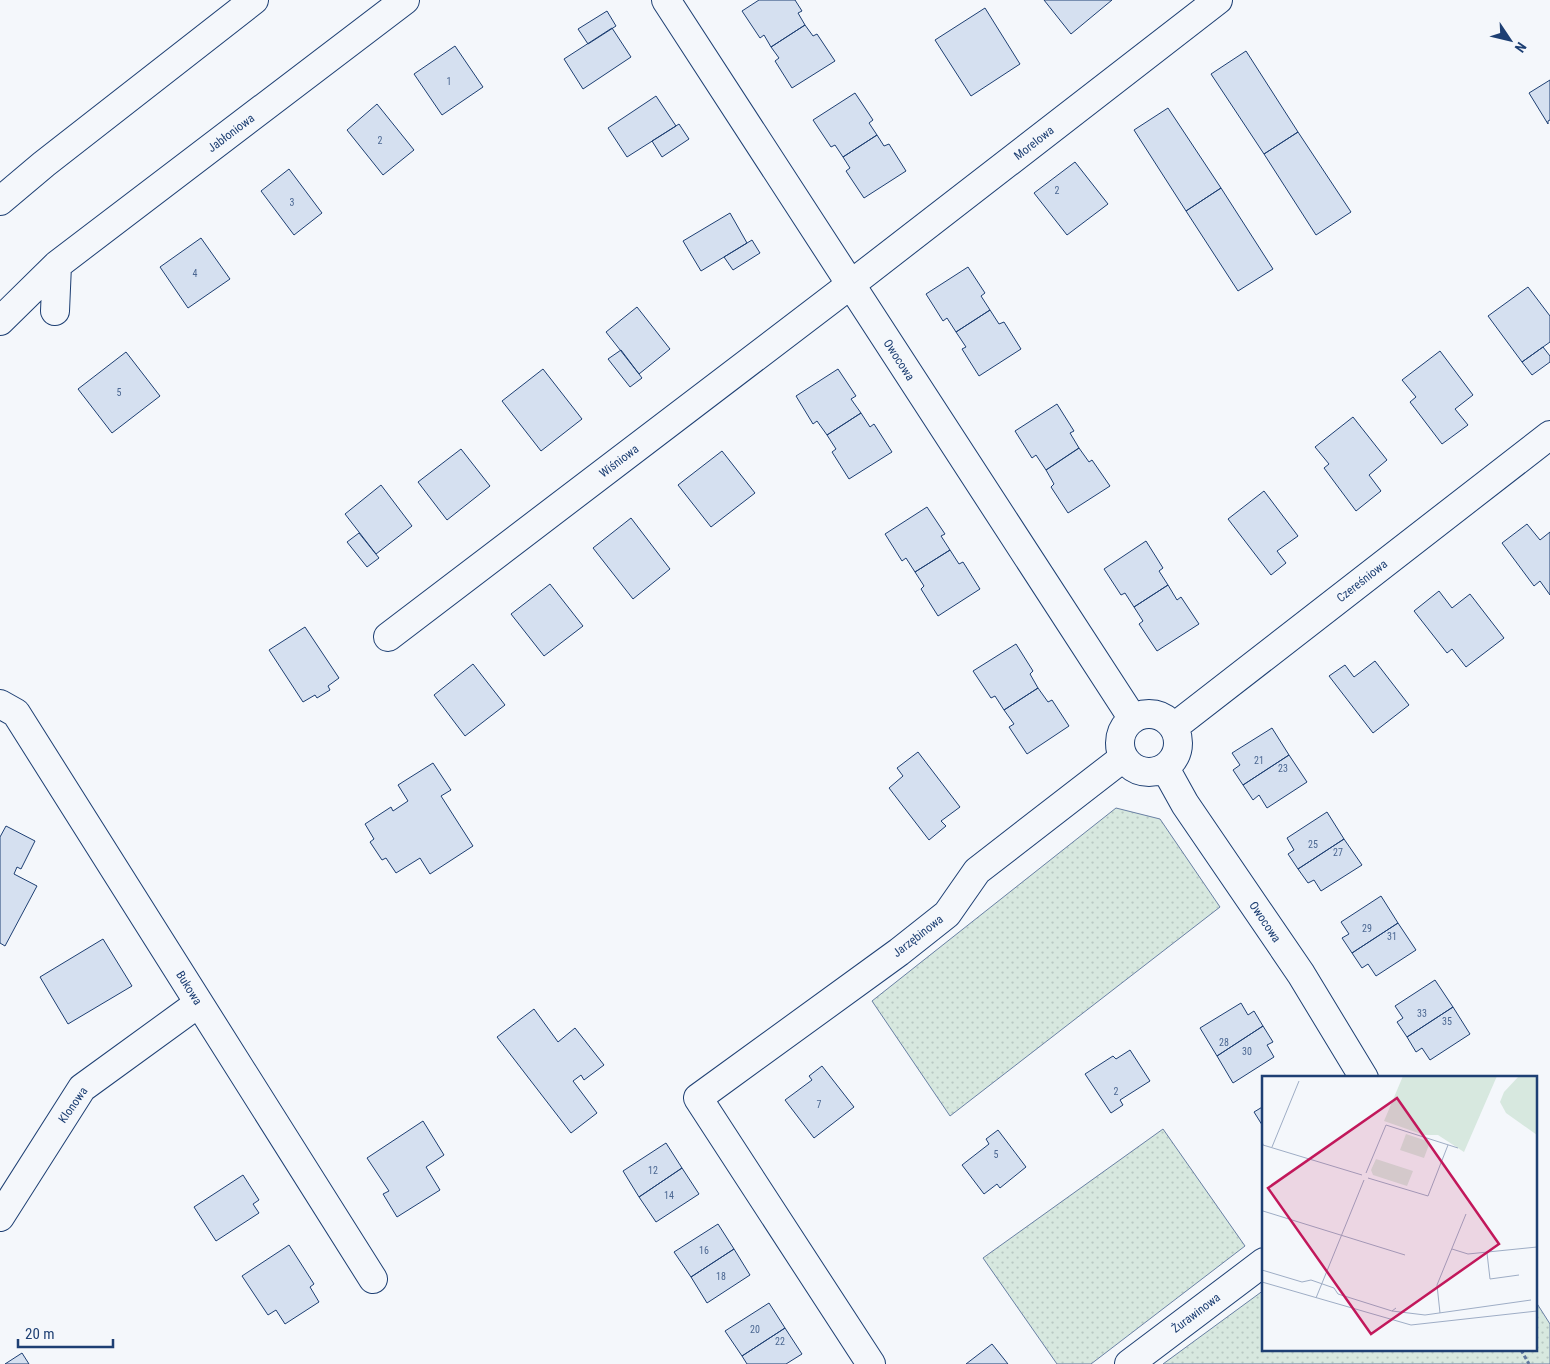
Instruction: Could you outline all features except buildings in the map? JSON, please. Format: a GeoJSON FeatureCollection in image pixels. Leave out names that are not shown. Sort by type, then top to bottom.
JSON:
{"type":"FeatureCollection","features":[{"type":"Feature","properties":{"kind":"street"},"geometry":{"type":"LineString","coordinates":[[0,201],[44,164],[254,0]]}},
{"type":"Feature","properties":{"kind":"street","name":"Jabłoniowa"},"geometry":{"type":"LineString","coordinates":[[0,321],[57,266],[406,0]]}},
{"type":"Feature","properties":{"kind":"street","name":"Owocowa"},"geometry":{"type":"LineString","coordinates":[[666,0],[1133,719]]}},
{"type":"Feature","properties":{"kind":"street","name":"Morelowa"},"geometry":{"type":"LineString","coordinates":[[850,285],[1218,0]]}},
{"type":"Feature","properties":{"kind":"street"},"geometry":{"type":"LineString","coordinates":[[55,311],[57,266]]}},
{"type":"Feature","properties":{"kind":"street","name":"Wiśniowa"},"geometry":{"type":"LineString","coordinates":[[388,637],[850,285]]}},
{"type":"Feature","properties":{"kind":"street","name":"Czereśniowa"},"geometry":{"type":"LineString","coordinates":[[1174,727],[1550,435]]}},
{"type":"Feature","properties":{"kind":"street","name":"Bukowa"},"geometry":{"type":"LineString","coordinates":[[0,704],[16,713],[373,1279]]}},
{"type":"Feature","properties":{"kind":"street"},"geometry":{"type":"LineString","coordinates":[[1148,714],[1158,715],[1174,727],[1179,745],[1176,754],[1165,768],[1147,773],[1130,766],[1124,758],[1120,749],[1120,738],[1123,729],[1133,719],[1148,714]]}},
{"type":"Feature","properties":{"kind":"street","name":"Jarzębinowa"},"geometry":{"type":"LineString","coordinates":[[871,1364],[698,1098],[898,952],[946,914],[977,871],[1124,758]]}},
{"type":"Feature","properties":{"kind":"street","name":"Owocowa"},"geometry":{"type":"LineString","coordinates":[[1165,768],[1185,804],[1301,974],[1363,1076]]}},
{"type":"Feature","properties":{"kind":"street","name":"Klonowa"},"geometry":{"type":"LineString","coordinates":[[0,1217],[82,1088],[198,1003]]}},
{"type":"Feature","properties":{"kind":"street","name":"Żurawinowa"},"geometry":{"type":"LineString","coordinates":[[1129,1364],[1262,1264]]}},
{"type":"Feature","properties":{"kind":"path"},"geometry":{"type":"LineString","coordinates":[[1522,1352],[1529,1364]]}},
{"type":"Feature","properties":{"kind":"shaded area"},"geometry":{"type":"Polygon","coordinates":[[[1116,808],[1160,819],[1220,907],[950,1116],[872,1001],[1116,808]]]}},
{"type":"Feature","properties":{"kind":"shaded area"},"geometry":{"type":"Polygon","coordinates":[[[1163,1129],[1245,1246],[1091,1364],[1057,1364],[983,1258],[1163,1129]]]}},
{"type":"Feature","properties":{"kind":"shaded area"},"geometry":{"type":"Polygon","coordinates":[[[1262,1291],[1262,1352],[1538,1352],[1538,1305],[1550,1324],[1550,1364],[1163,1364],[1262,1291]]]}}]}
